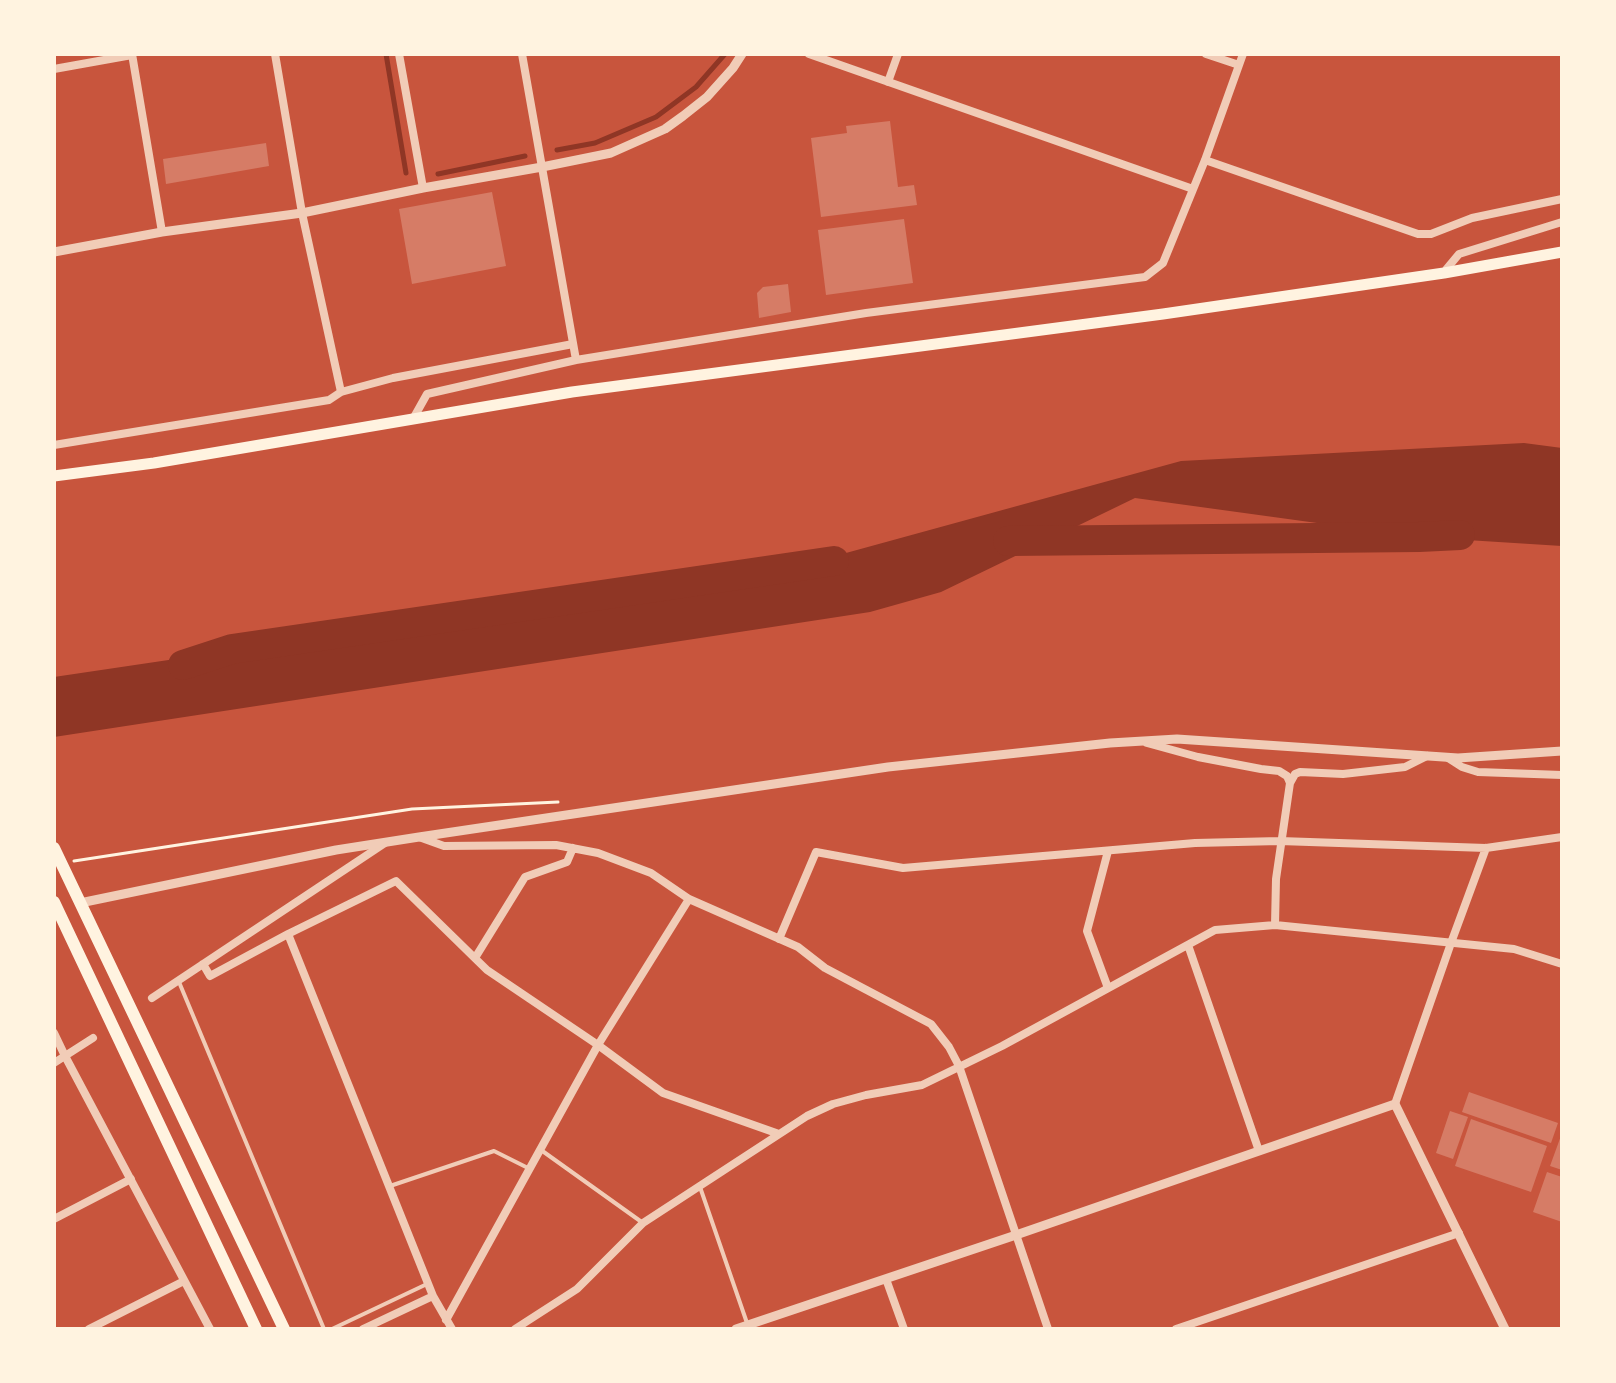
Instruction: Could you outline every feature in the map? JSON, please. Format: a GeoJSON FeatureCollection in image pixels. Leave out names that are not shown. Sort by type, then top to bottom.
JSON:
{"type":"FeatureCollection","features":[{"type":"Feature","properties":{"kind":"highway"},"geometry":{"type":"LineString","coordinates":[[54,848],[284,1329]]}},
{"type":"Feature","properties":{"kind":"highway"},"geometry":{"type":"LineString","coordinates":[[55,906],[256,1329]]}},
{"type":"Feature","properties":{"kind":"main road"},"geometry":{"type":"LineString","coordinates":[[54,476],[154,463],[572,392],[1163,314],[1444,273],[1562,252]]}},
{"type":"Feature","properties":{"kind":"street"},"geometry":{"type":"LineString","coordinates":[[54,69],[132,54],[162,232]]}},
{"type":"Feature","properties":{"kind":"street"},"geometry":{"type":"LineString","coordinates":[[275,54],[302,213],[341,392]]}},
{"type":"Feature","properties":{"kind":"street"},"geometry":{"type":"LineString","coordinates":[[399,54],[423,188]]}},
{"type":"Feature","properties":{"kind":"street"},"geometry":{"type":"LineString","coordinates":[[522,54],[576,360]]}},
{"type":"Feature","properties":{"kind":"street"},"geometry":{"type":"LineString","coordinates":[[54,252],[162,232],[302,213],[611,153],[665,129],[707,97],[742,54]]}},
{"type":"Feature","properties":{"kind":"street"},"geometry":{"type":"LineString","coordinates":[[809,54],[1193,189]]}},
{"type":"Feature","properties":{"kind":"street"},"geometry":{"type":"LineString","coordinates":[[888,82],[898,54]]}},
{"type":"Feature","properties":{"kind":"street"},"geometry":{"type":"LineString","coordinates":[[1206,54],[1239,65]]}},
{"type":"Feature","properties":{"kind":"street"},"geometry":{"type":"LineString","coordinates":[[413,419],[427,394],[576,360],[866,313],[1145,277],[1163,263],[1205,160],[1243,54]]}},
{"type":"Feature","properties":{"kind":"street"},"geometry":{"type":"LineString","coordinates":[[1205,160],[1418,234],[1431,234],[1472,218],[1562,199]]}},
{"type":"Feature","properties":{"kind":"street"},"geometry":{"type":"LineString","coordinates":[[1444,273],[1459,254],[1562,222]]}},
{"type":"Feature","properties":{"kind":"street"},"geometry":{"type":"LineString","coordinates":[[54,445],[329,400],[341,392],[393,378],[573,344]]}},
{"type":"Feature","properties":{"kind":"street"},"geometry":{"type":"LineString","coordinates":[[80,903],[336,850],[419,837],[888,767],[1110,743],[1177,739],[1448,758],[1562,751]]}},
{"type":"Feature","properties":{"kind":"street"},"geometry":{"type":"LineString","coordinates":[[1143,741],[1198,757],[1279,771],[1287,776],[1290,783]]}},
{"type":"Feature","properties":{"kind":"street"},"geometry":{"type":"LineString","coordinates":[[1275,925],[1280,841],[1290,783],[1295,774],[1343,774],[1405,767],[1427,756]]}},
{"type":"Feature","properties":{"kind":"street"},"geometry":{"type":"LineString","coordinates":[[1448,758],[1478,772],[1562,775]]}},
{"type":"Feature","properties":{"kind":"street"},"geometry":{"type":"LineString","coordinates":[[419,837],[444,846],[556,845],[598,853],[651,873],[689,899],[798,947],[825,968],[931,1024],[959,1066],[1048,1329]]}},
{"type":"Feature","properties":{"kind":"street"},"geometry":{"type":"LineString","coordinates":[[779,939],[816,852],[903,868],[1195,843],[1280,841],[1486,848],[1562,837]]}},
{"type":"Feature","properties":{"kind":"street"},"geometry":{"type":"LineString","coordinates":[[152,998],[386,843]]}},
{"type":"Feature","properties":{"kind":"street"},"geometry":{"type":"LineString","coordinates":[[475,958],[525,877],[567,862],[573,848]]}},
{"type":"Feature","properties":{"kind":"street"},"geometry":{"type":"LineString","coordinates":[[1486,848],[1395,1104],[1505,1329]]}},
{"type":"Feature","properties":{"kind":"street"},"geometry":{"type":"LineString","coordinates":[[1108,851],[1087,931],[1108,988]]}},
{"type":"Feature","properties":{"kind":"street"},"geometry":{"type":"LineString","coordinates":[[203,964],[210,976],[396,881],[487,970],[663,1093],[779,1134]]}},
{"type":"Feature","properties":{"kind":"street"},"geometry":{"type":"LineString","coordinates":[[446,1320],[598,1045],[689,899]]}},
{"type":"Feature","properties":{"kind":"street"},"geometry":{"type":"LineString","coordinates":[[515,1329],[577,1289],[643,1223],[807,1116],[833,1104],[866,1095],[922,1085],[1002,1046],[1215,930],[1275,925],[1514,949],[1562,964]]}},
{"type":"Feature","properties":{"kind":"street"},"geometry":{"type":"LineString","coordinates":[[288,934],[428,1284],[452,1329]]}},
{"type":"Feature","properties":{"kind":"street"},"geometry":{"type":"LineString","coordinates":[[1188,945],[1259,1151]]}},
{"type":"Feature","properties":{"kind":"street"},"geometry":{"type":"LineString","coordinates":[[54,1033],[210,1329]]}},
{"type":"Feature","properties":{"kind":"street"},"geometry":{"type":"LineString","coordinates":[[54,1063],[93,1038]]}},
{"type":"Feature","properties":{"kind":"street"},"geometry":{"type":"LineString","coordinates":[[736,1329],[1395,1104]]}},
{"type":"Feature","properties":{"kind":"street"},"geometry":{"type":"LineString","coordinates":[[54,1219],[131,1179]]}},
{"type":"Feature","properties":{"kind":"street"},"geometry":{"type":"LineString","coordinates":[[1176,1329],[1191,1327],[1459,1233]]}},
{"type":"Feature","properties":{"kind":"street"},"geometry":{"type":"LineString","coordinates":[[886,1279],[904,1329]]}},
{"type":"Feature","properties":{"kind":"street"},"geometry":{"type":"LineString","coordinates":[[89,1329],[184,1281]]}},
{"type":"Feature","properties":{"kind":"street"},"geometry":{"type":"LineString","coordinates":[[363,1329],[433,1296]]}},
{"type":"Feature","properties":{"kind":"lane"},"geometry":{"type":"LineString","coordinates":[[179,980],[324,1329]]}},
{"type":"Feature","properties":{"kind":"lane"},"geometry":{"type":"LineString","coordinates":[[541,1150],[643,1223]]}},
{"type":"Feature","properties":{"kind":"lane"},"geometry":{"type":"LineString","coordinates":[[389,1187],[494,1151],[530,1170]]}},
{"type":"Feature","properties":{"kind":"lane"},"geometry":{"type":"LineString","coordinates":[[700,1186],[748,1325]]}},
{"type":"Feature","properties":{"kind":"lane"},"geometry":{"type":"LineString","coordinates":[[332,1329],[428,1284]]}},
{"type":"Feature","properties":{"kind":"path"},"geometry":{"type":"LineString","coordinates":[[68,862],[412,809],[559,802]]}},
{"type":"Feature","properties":{"kind":"shaded area"},"geometry":{"type":"Polygon","coordinates":[[[1524,443],[1562,448],[1562,546],[1419,537],[1135,498],[941,592],[870,612],[54,737],[54,677],[795,567],[1181,461],[1524,443]]]}},
{"type":"Feature","properties":{"kind":"building"},"geometry":{"type":"Polygon","coordinates":[[[890,121],[898,187],[914,185],[917,205],[821,217],[811,138],[847,133],[846,126],[890,121]]]}},
{"type":"Feature","properties":{"kind":"building"},"geometry":{"type":"Polygon","coordinates":[[[266,143],[269,166],[166,184],[163,159],[266,143]]]}},
{"type":"Feature","properties":{"kind":"building"},"geometry":{"type":"Polygon","coordinates":[[[492,192],[506,266],[412,284],[399,209],[492,192]]]}},
{"type":"Feature","properties":{"kind":"building"},"geometry":{"type":"Polygon","coordinates":[[[904,219],[913,283],[826,295],[818,230],[904,219]]]}},
{"type":"Feature","properties":{"kind":"building"},"geometry":{"type":"Polygon","coordinates":[[[788,284],[791,312],[759,318],[757,293],[763,287],[788,284]]]}},
{"type":"Feature","properties":{"kind":"building"},"geometry":{"type":"Polygon","coordinates":[[[1469,1092],[1558,1123],[1551,1143],[1462,1112],[1469,1092]]]}},
{"type":"Feature","properties":{"kind":"building"},"geometry":{"type":"Polygon","coordinates":[[[1450,1111],[1468,1117],[1453,1159],[1436,1153],[1450,1111]]]}},
{"type":"Feature","properties":{"kind":"building"},"geometry":{"type":"Polygon","coordinates":[[[1471,1119],[1547,1146],[1531,1192],[1455,1166],[1471,1119]]]}},
{"type":"Feature","properties":{"kind":"building"},"geometry":{"type":"Polygon","coordinates":[[[1562,1133],[1562,1170],[1550,1166],[1562,1133]]]}},
{"type":"Feature","properties":{"kind":"building"},"geometry":{"type":"Polygon","coordinates":[[[1547,1172],[1562,1177],[1562,1222],[1533,1212],[1547,1172]]]}},
{"type":"Feature","properties":{"kind":"waterway"},"geometry":{"type":"LineString","coordinates":[[386,54],[406,173]]}},
{"type":"Feature","properties":{"kind":"waterway"},"geometry":{"type":"LineString","coordinates":[[557,150],[595,143],[656,117],[696,87],[725,54]]}},
{"type":"Feature","properties":{"kind":"waterway"},"geometry":{"type":"LineString","coordinates":[[438,174],[525,156]]}},
{"type":"Feature","properties":{"kind":"waterway"},"geometry":{"type":"LineString","coordinates":[[1008,541],[1460,535]]}},
{"type":"Feature","properties":{"kind":"waterway"},"geometry":{"type":"LineString","coordinates":[[183,665],[232,649],[834,561]]}}]}
